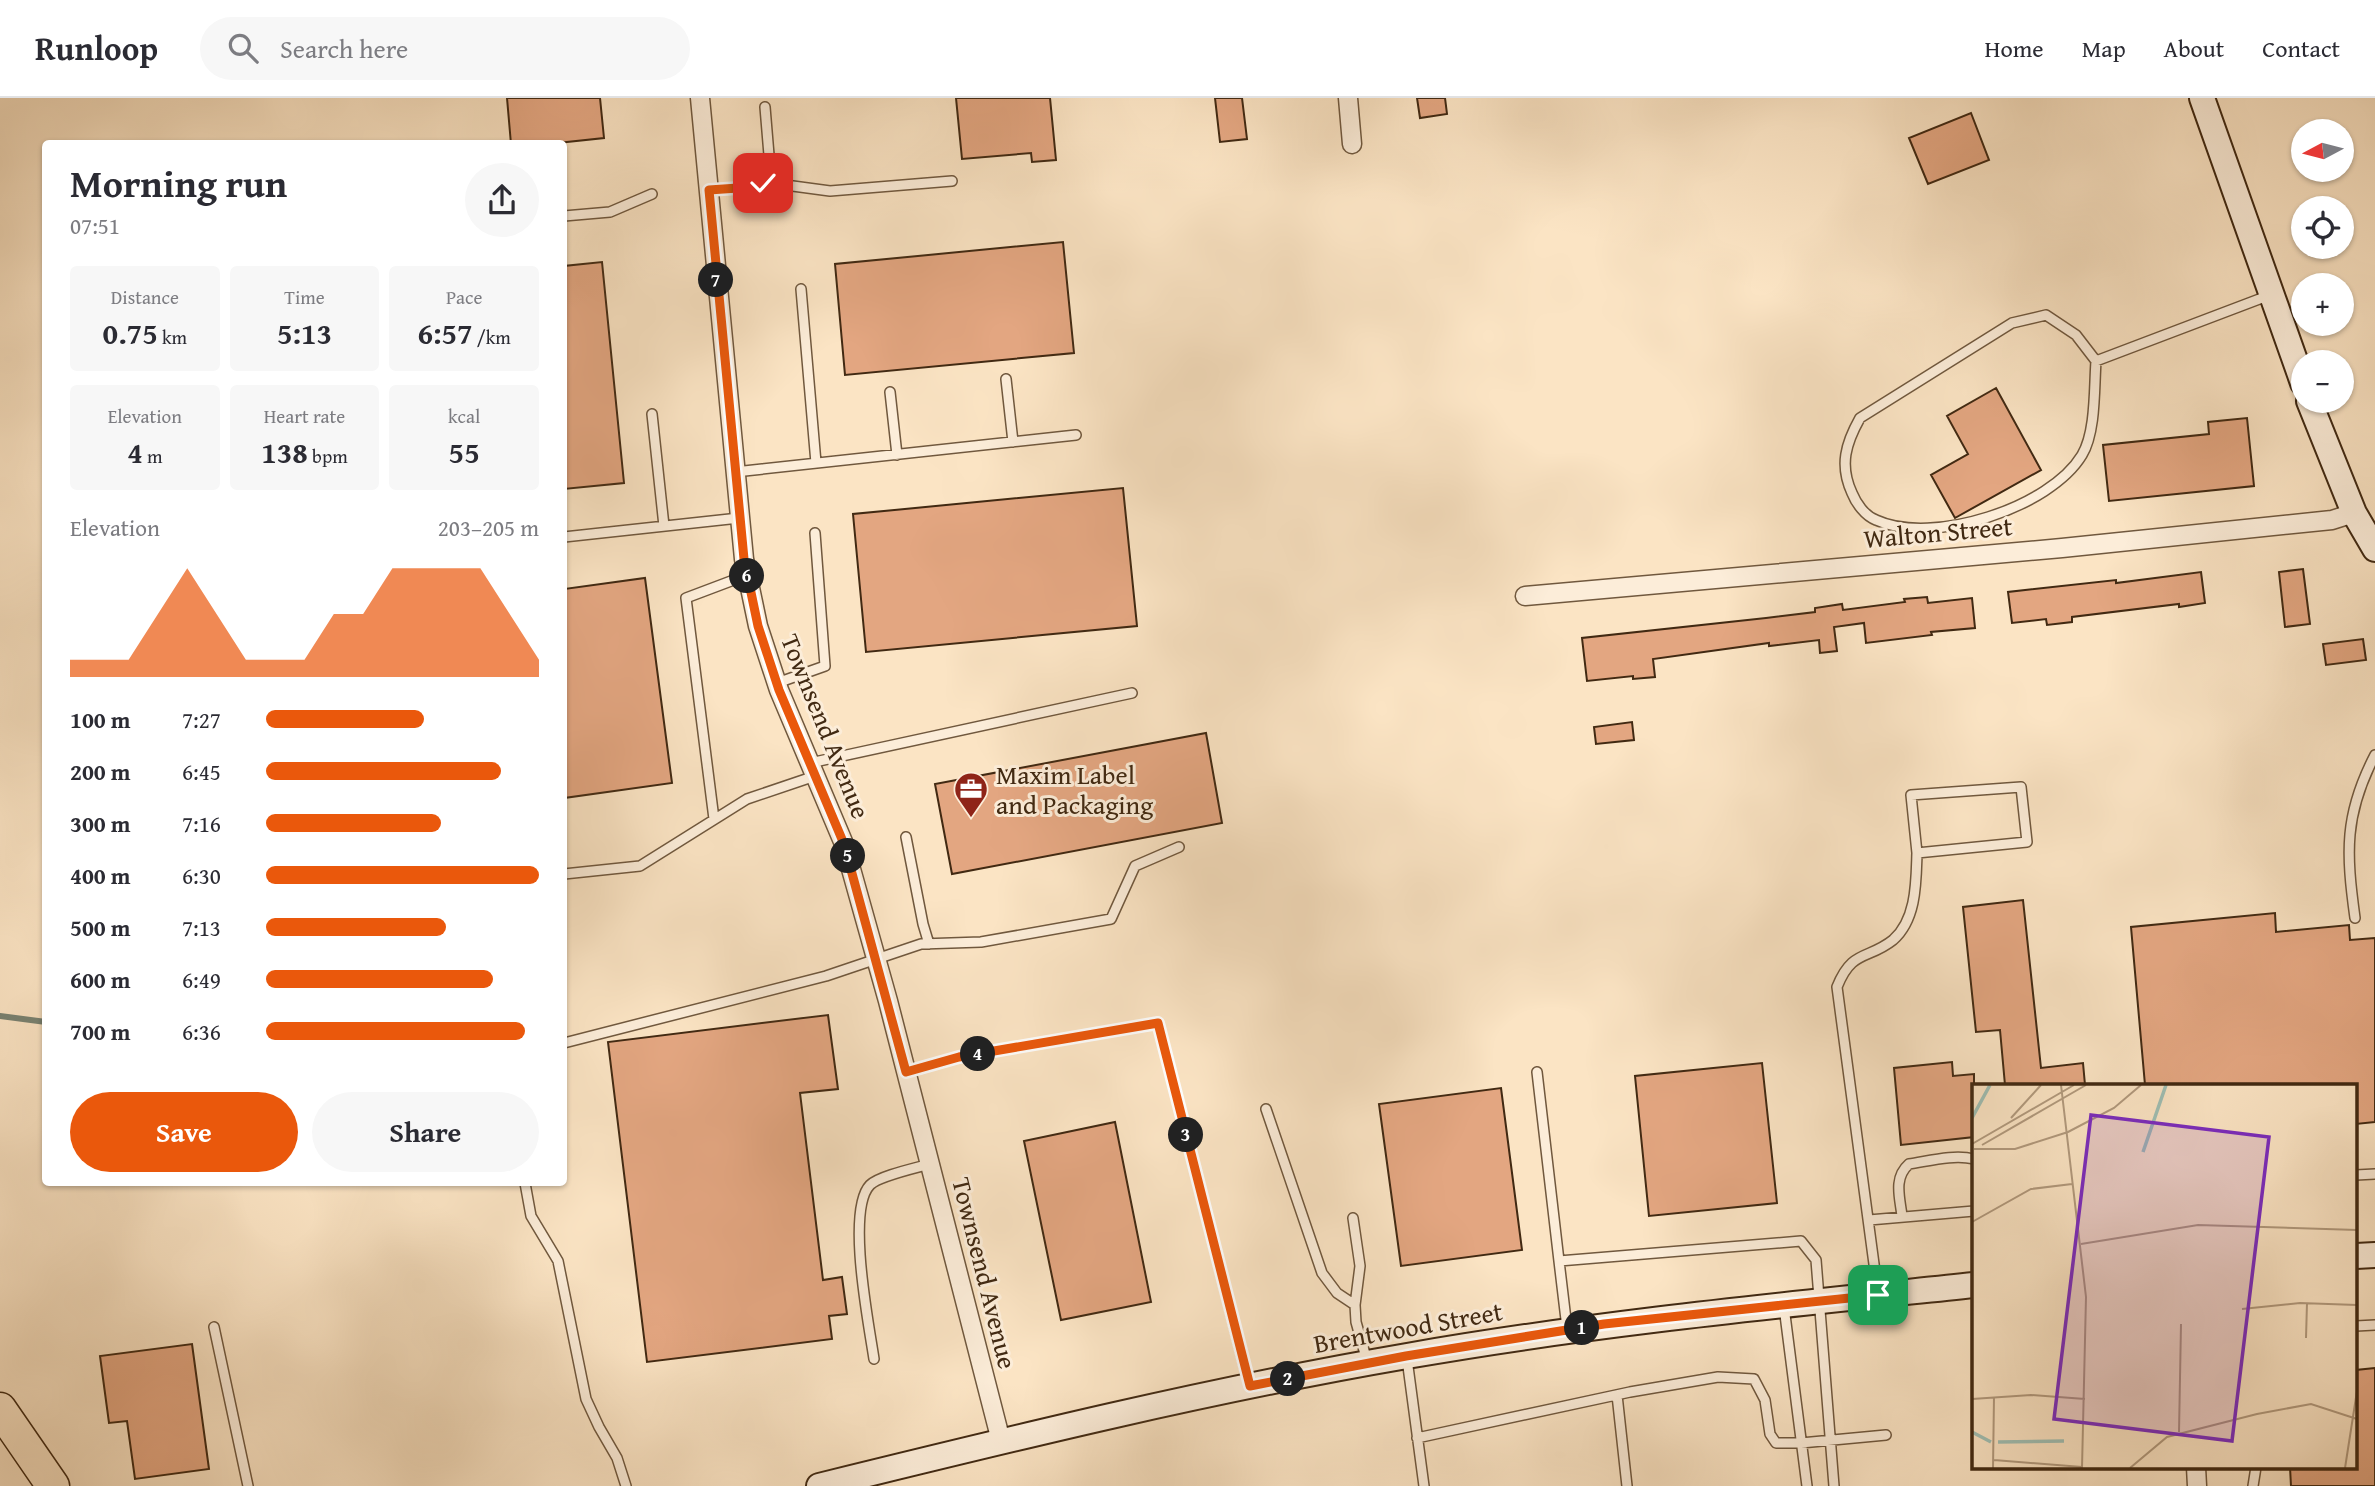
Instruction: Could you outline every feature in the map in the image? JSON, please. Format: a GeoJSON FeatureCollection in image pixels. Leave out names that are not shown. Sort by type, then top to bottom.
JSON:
{"type":"FeatureCollection","features":[{"type":"Feature","properties":{"kind":"highway"},"geometry":{"type":"LineString","coordinates":[[0,1409],[52,1486]]}},
{"type":"Feature","properties":{"kind":"main road"},"geometry":{"type":"LineString","coordinates":[[2202,98],[2292,350]]}},
{"type":"Feature","properties":{"kind":"main road"},"geometry":{"type":"LineString","coordinates":[[2314,413],[2354,513],[2375,549]]}},
{"type":"Feature","properties":{"kind":"main road","name":"Brentwood Street"},"geometry":{"type":"LineString","coordinates":[[819,1486],[1152,1405],[1406,1356],[1567,1330],[1972,1285]]}},
{"type":"Feature","properties":{"kind":"street","name":"Townsend Avenue"},"geometry":{"type":"LineString","coordinates":[[700,98],[739,518],[758,626],[777,683],[844,844],[877,960],[1002,1441]]}},
{"type":"Feature","properties":{"kind":"street"},"geometry":{"type":"LineString","coordinates":[[1348,98],[1352,144]]}},
{"type":"Feature","properties":{"kind":"street","name":"Walton Street"},"geometry":{"type":"LineString","coordinates":[[1525,596],[2062,548],[2332,520],[2354,513]]}},
{"type":"Feature","properties":{"kind":"street"},"geometry":{"type":"LineString","coordinates":[[2196,1468],[2197,1486]]}},
{"type":"Feature","properties":{"kind":"lane"},"geometry":{"type":"LineString","coordinates":[[763,183],[770,167],[765,107]]}},
{"type":"Feature","properties":{"kind":"lane"},"geometry":{"type":"LineString","coordinates":[[709,190],[763,183],[830,191],[952,181]]}},
{"type":"Feature","properties":{"kind":"lane"},"geometry":{"type":"LineString","coordinates":[[567,216],[610,212],[652,194]]}},
{"type":"Feature","properties":{"kind":"lane"},"geometry":{"type":"LineString","coordinates":[[801,289],[816,463]]}},
{"type":"Feature","properties":{"kind":"lane"},"geometry":{"type":"LineString","coordinates":[[2096,361],[2272,294]]}},
{"type":"Feature","properties":{"kind":"lane"},"geometry":{"type":"LineString","coordinates":[[2046,315],[2076,335],[2096,361],[2092,419],[2084,453],[2049,489],[2009,508],[1951,527],[1895,526],[1873,520],[1856,502],[1847,483],[1843,464],[1848,439],[1860,418],[2012,323],[2046,315]]}},
{"type":"Feature","properties":{"kind":"lane"},"geometry":{"type":"LineString","coordinates":[[1006,379],[1013,442]]}},
{"type":"Feature","properties":{"kind":"lane"},"geometry":{"type":"LineString","coordinates":[[890,392],[897,455]]}},
{"type":"Feature","properties":{"kind":"lane"},"geometry":{"type":"LineString","coordinates":[[652,414],[664,526]]}},
{"type":"Feature","properties":{"kind":"lane"},"geometry":{"type":"LineString","coordinates":[[734,472],[1076,435]]}},
{"type":"Feature","properties":{"kind":"lane"},"geometry":{"type":"LineString","coordinates":[[567,537],[739,518]]}},
{"type":"Feature","properties":{"kind":"lane"},"geometry":{"type":"LineString","coordinates":[[777,683],[825,666],[815,533]]}},
{"type":"Feature","properties":{"kind":"lane"},"geometry":{"type":"LineString","coordinates":[[714,820],[686,598],[747,575]]}},
{"type":"Feature","properties":{"kind":"lane"},"geometry":{"type":"LineString","coordinates":[[567,874],[640,866],[747,799],[813,769],[1132,693]]}},
{"type":"Feature","properties":{"kind":"lane"},"geometry":{"type":"LineString","coordinates":[[2355,918],[2349,869],[2350,831],[2353,807],[2375,755]]}},
{"type":"Feature","properties":{"kind":"lane"},"geometry":{"type":"LineString","coordinates":[[1878,1295],[1838,987],[1843,973],[1853,960],[1893,940],[1902,929],[1915,895],[1917,853],[1910,795],[2021,788],[2027,842],[1917,853]]}},
{"type":"Feature","properties":{"kind":"lane"},"geometry":{"type":"LineString","coordinates":[[906,837],[929,944]]}},
{"type":"Feature","properties":{"kind":"lane"},"geometry":{"type":"LineString","coordinates":[[567,1042],[826,976],[921,944],[982,942],[1111,919],[1135,866],[1179,847]]}},
{"type":"Feature","properties":{"kind":"lane"},"geometry":{"type":"LineString","coordinates":[[906,1072],[959,1057],[1158,1023],[1250,1386]]}},
{"type":"Feature","properties":{"kind":"lane"},"geometry":{"type":"LineString","coordinates":[[1537,1072],[1567,1330]]}},
{"type":"Feature","properties":{"kind":"lane"},"geometry":{"type":"LineString","coordinates":[[1266,1109],[1322,1273],[1337,1293],[1355,1305]]}},
{"type":"Feature","properties":{"kind":"lane"},"geometry":{"type":"LineString","coordinates":[[1902,1216],[1898,1182],[1905,1167],[1942,1159],[1972,1158]]}},
{"type":"Feature","properties":{"kind":"lane"},"geometry":{"type":"LineString","coordinates":[[874,1359],[858,1252],[863,1196],[872,1182],[930,1164]]}},
{"type":"Feature","properties":{"kind":"lane"},"geometry":{"type":"LineString","coordinates":[[526,1186],[531,1216],[558,1261],[586,1399],[617,1458],[626,1486]]}},
{"type":"Feature","properties":{"kind":"lane"},"geometry":{"type":"LineString","coordinates":[[1869,1220],[1972,1211]]}},
{"type":"Feature","properties":{"kind":"lane"},"geometry":{"type":"LineString","coordinates":[[1353,1218],[1360,1266],[1355,1305],[1356,1322],[1368,1363]]}},
{"type":"Feature","properties":{"kind":"lane"},"geometry":{"type":"LineString","coordinates":[[1559,1261],[1801,1241],[1816,1260],[1834,1486]]}},
{"type":"Feature","properties":{"kind":"lane"},"geometry":{"type":"LineString","coordinates":[[1784,1305],[1807,1486]]}},
{"type":"Feature","properties":{"kind":"lane"},"geometry":{"type":"LineString","coordinates":[[214,1327],[248,1486]]}},
{"type":"Feature","properties":{"kind":"lane"},"geometry":{"type":"LineString","coordinates":[[1406,1356],[1424,1486]]}},
{"type":"Feature","properties":{"kind":"lane"},"geometry":{"type":"LineString","coordinates":[[1417,1438],[1617,1395],[1718,1377],[1754,1378],[1765,1400],[1770,1434],[1776,1443],[1885,1435]]}},
{"type":"Feature","properties":{"kind":"lane"},"geometry":{"type":"LineString","coordinates":[[1617,1395],[1627,1486]]}},
{"type":"Feature","properties":{"kind":"lane"},"geometry":{"type":"LineString","coordinates":[[2253,1486],[2256,1468]]}},
{"type":"Feature","properties":{"kind":"building"},"geometry":{"type":"Polygon","coordinates":[[[507,98],[600,98],[604,138],[567,142],[511,140],[507,98]]]}},
{"type":"Feature","properties":{"kind":"building"},"geometry":{"type":"Polygon","coordinates":[[[956,98],[1050,98],[1056,160],[1032,162],[1031,153],[962,159],[956,98]]]}},
{"type":"Feature","properties":{"kind":"building"},"geometry":{"type":"Polygon","coordinates":[[[1215,98],[1242,98],[1247,139],[1220,142],[1215,98]]]}},
{"type":"Feature","properties":{"kind":"building"},"geometry":{"type":"Polygon","coordinates":[[[1417,98],[1445,98],[1447,114],[1420,118],[1417,98]]]}},
{"type":"Feature","properties":{"kind":"building"},"geometry":{"type":"Polygon","coordinates":[[[1971,113],[1989,160],[1928,184],[1909,138],[1971,113]]]}},
{"type":"Feature","properties":{"kind":"building"},"geometry":{"type":"Polygon","coordinates":[[[1063,242],[1074,353],[845,375],[835,264],[1063,242]]]}},
{"type":"Feature","properties":{"kind":"building"},"geometry":{"type":"Polygon","coordinates":[[[602,262],[624,483],[567,489],[567,266],[602,262]]]}},
{"type":"Feature","properties":{"kind":"building"},"geometry":{"type":"Polygon","coordinates":[[[1996,388],[2041,470],[1955,518],[1931,475],[1968,454],[1947,416],[1996,388]]]}},
{"type":"Feature","properties":{"kind":"building"},"geometry":{"type":"Polygon","coordinates":[[[2247,418],[2254,486],[2109,501],[2103,445],[2209,434],[2208,422],[2247,418]]]}},
{"type":"Feature","properties":{"kind":"building"},"geometry":{"type":"Polygon","coordinates":[[[1123,488],[1137,626],[866,652],[853,514],[1123,488]]]}},
{"type":"Feature","properties":{"kind":"building"},"geometry":{"type":"Polygon","coordinates":[[[2303,569],[2310,624],[2285,627],[2279,572],[2303,569]]]}},
{"type":"Feature","properties":{"kind":"building"},"geometry":{"type":"Polygon","coordinates":[[[2201,572],[2205,603],[2072,617],[2072,622],[2047,625],[2046,619],[2012,623],[2008,592],[2116,580],[2116,583],[2201,572]]]}},
{"type":"Feature","properties":{"kind":"building"},"geometry":{"type":"Polygon","coordinates":[[[645,578],[672,783],[567,798],[567,589],[645,578]]]}},
{"type":"Feature","properties":{"kind":"building"},"geometry":{"type":"Polygon","coordinates":[[[1927,597],[1928,603],[1972,598],[1975,628],[1866,643],[1864,623],[1834,627],[1837,651],[1820,653],[1819,640],[1769,646],[1769,643],[1653,659],[1655,677],[1633,679],[1633,676],[1587,681],[1582,638],[1815,612],[1815,608],[1842,604],[1843,610],[1927,597]]]}},
{"type":"Feature","properties":{"kind":"building"},"geometry":{"type":"Polygon","coordinates":[[[2363,639],[2366,660],[2326,665],[2323,644],[2363,639]]]}},
{"type":"Feature","properties":{"kind":"building"},"geometry":{"type":"Polygon","coordinates":[[[1632,722],[1634,740],[1596,744],[1594,727],[1632,722]]]}},
{"type":"Feature","properties":{"kind":"building"},"geometry":{"type":"Polygon","coordinates":[[[1206,733],[1222,823],[952,874],[935,784],[1206,733]]]}},
{"type":"Feature","properties":{"kind":"building"},"geometry":{"type":"Polygon","coordinates":[[[2023,900],[2041,1068],[2083,1063],[2085,1084],[2005,1084],[2000,1030],[1976,1032],[1963,907],[2023,900]]]}},
{"type":"Feature","properties":{"kind":"building"},"geometry":{"type":"Polygon","coordinates":[[[2275,913],[2276,932],[2349,925],[2350,940],[2375,938],[2375,1122],[2358,1124],[2358,1084],[2145,1084],[2131,927],[2275,913]]]}},
{"type":"Feature","properties":{"kind":"building"},"geometry":{"type":"Polygon","coordinates":[[[828,1015],[838,1089],[800,1093],[823,1280],[842,1277],[847,1314],[829,1316],[832,1339],[647,1362],[608,1042],[828,1015]]]}},
{"type":"Feature","properties":{"kind":"building"},"geometry":{"type":"Polygon","coordinates":[[[1952,1062],[1953,1076],[1974,1074],[1972,1137],[1901,1145],[1894,1068],[1952,1062]]]}},
{"type":"Feature","properties":{"kind":"building"},"geometry":{"type":"Polygon","coordinates":[[[1762,1063],[1777,1203],[1649,1216],[1635,1076],[1762,1063]]]}},
{"type":"Feature","properties":{"kind":"building"},"geometry":{"type":"Polygon","coordinates":[[[1501,1088],[1522,1250],[1401,1266],[1379,1104],[1501,1088]]]}},
{"type":"Feature","properties":{"kind":"building"},"geometry":{"type":"Polygon","coordinates":[[[1115,1122],[1151,1302],[1061,1320],[1024,1141],[1115,1122]]]}},
{"type":"Feature","properties":{"kind":"building"},"geometry":{"type":"Polygon","coordinates":[[[192,1344],[209,1469],[135,1479],[127,1421],[109,1423],[100,1356],[192,1344]]]}},
{"type":"Feature","properties":{"kind":"building"},"geometry":{"type":"Polygon","coordinates":[[[2375,1368],[2375,1486],[2291,1486],[2290,1468],[2358,1468],[2358,1370],[2375,1368]]]}},
{"type":"Feature","properties":{"kind":"waterway"},"geometry":{"type":"LineString","coordinates":[[0,1016],[42,1021]]}},
{"type":"Feature","properties":{"kind":"place","name":"Maxim Label and Packaging"},"geometry":{"type":"Point","coordinates":[971,819]}},
{"type":"Feature","properties":{"kind":"route"},"geometry":{"type":"LineString","coordinates":[[763,183],[709,190],[744,559],[758,626],[779,690],[844,844],[906,1072],[959,1057],[1158,1023],[1250,1386],[1406,1356],[1604,1324],[1878,1295]]}}]}
